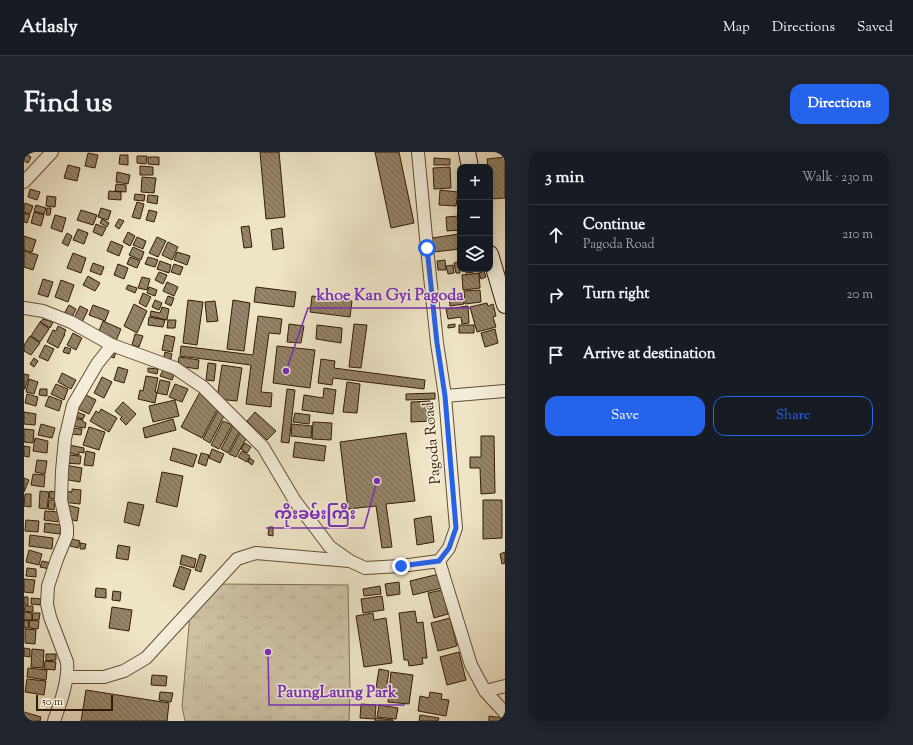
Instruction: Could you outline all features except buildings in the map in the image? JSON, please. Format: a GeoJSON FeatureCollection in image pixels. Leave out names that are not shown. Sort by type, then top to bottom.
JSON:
{"type":"FeatureCollection","features":[{"type":"Feature","properties":{"kind":"street"},"geometry":{"type":"LineString","coordinates":[[24,182],[52,152]]}},
{"type":"Feature","properties":{"kind":"street","name":"Pagoda Road"},"geometry":{"type":"LineString","coordinates":[[418,152],[436,335],[445,396],[456,528],[449,548],[439,561]]}},
{"type":"Feature","properties":{"kind":"street"},"geometry":{"type":"LineString","coordinates":[[467,152],[469,164]]}},
{"type":"Feature","properties":{"kind":"street"},"geometry":{"type":"LineString","coordinates":[[493,264],[505,305]]}},
{"type":"Feature","properties":{"kind":"street"},"geometry":{"type":"LineString","coordinates":[[24,308],[43,311],[71,322],[112,345],[175,368],[203,387],[263,447],[295,501],[330,547],[350,561],[365,568],[401,566],[439,561],[471,665],[486,691],[505,712]]}},
{"type":"Feature","properties":{"kind":"street"},"geometry":{"type":"LineString","coordinates":[[54,721],[67,677],[68,668],[50,617],[47,604],[48,586],[67,535],[67,526],[61,500],[62,471],[66,439],[73,405],[96,364],[112,345]]}},
{"type":"Feature","properties":{"kind":"street"},"geometry":{"type":"LineString","coordinates":[[445,396],[505,390]]}},
{"type":"Feature","properties":{"kind":"street"},"geometry":{"type":"LineString","coordinates":[[67,677],[104,677],[124,671],[146,658],[237,560],[256,553],[350,561]]}},
{"type":"Feature","properties":{"kind":"street"},"geometry":{"type":"LineString","coordinates":[[486,691],[505,686]]}},
{"type":"Feature","properties":{"kind":"green space"},"geometry":{"type":"Polygon","coordinates":[[[217,584],[348,585],[350,691],[349,721],[185,721],[182,707],[190,613],[217,584]]]}},
{"type":"Feature","properties":{"kind":"place","name":"khoe Kan Gyi Pagoda"},"geometry":{"type":"Point","coordinates":[286,371]}},
{"type":"Feature","properties":{"kind":"place","name":"ကိုးခမ်းကြီး"},"geometry":{"type":"Point","coordinates":[377,481]}},
{"type":"Feature","properties":{"kind":"place","name":"PaungLaung Park"},"geometry":{"type":"Point","coordinates":[268,652]}},
{"type":"Feature","properties":{"kind":"route"},"geometry":{"type":"LineString","coordinates":[[401,566],[439,561],[449,548],[456,528],[445,396],[437,343],[427,248]]}}]}
